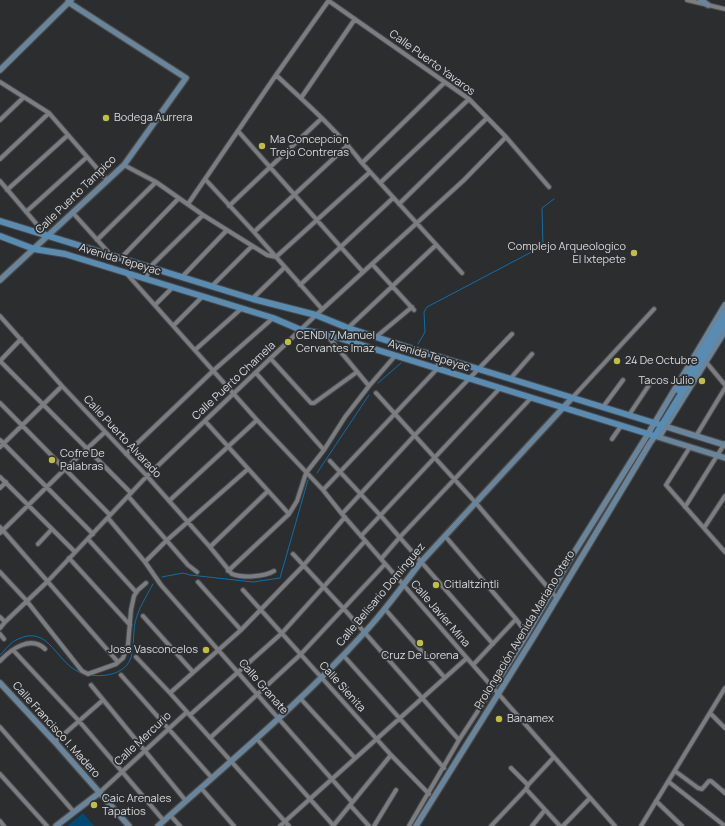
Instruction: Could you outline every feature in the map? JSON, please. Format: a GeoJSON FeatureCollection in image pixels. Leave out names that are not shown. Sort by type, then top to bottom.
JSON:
{"type":"FeatureCollection","features":[{"type":"Feature","properties":{"kind":"main road","name":"Avenida Tepeyac"},"geometry":{"type":"LineString","coordinates":[[0,221],[252,298],[316,315],[376,337],[660,425]]}},
{"type":"Feature","properties":{"kind":"main road","name":"Avenida Tepeyac"},"geometry":{"type":"LineString","coordinates":[[0,236],[34,249],[65,254],[146,278],[273,318],[301,330],[326,334],[654,436]]}},
{"type":"Feature","properties":{"kind":"main road","name":"Prolongación Avenida Mariano Otero"},"geometry":{"type":"LineString","coordinates":[[654,436],[725,313]]}},
{"type":"Feature","properties":{"kind":"main road","name":"Prolongación Avenida Mariano Otero"},"geometry":{"type":"LineString","coordinates":[[660,425],[725,322]]}},
{"type":"Feature","properties":{"kind":"street"},"geometry":{"type":"LineString","coordinates":[[188,204],[329,0]]}},
{"type":"Feature","properties":{"kind":"street","name":"Calle Puerto Yavaros"},"geometry":{"type":"LineString","coordinates":[[329,0],[469,99],[549,186]]}},
{"type":"Feature","properties":{"kind":"street"},"geometry":{"type":"LineString","coordinates":[[687,0],[725,9]]}},
{"type":"Feature","properties":{"kind":"street"},"geometry":{"type":"LineString","coordinates":[[701,0],[708,5]]}},
{"type":"Feature","properties":{"kind":"street"},"geometry":{"type":"LineString","coordinates":[[0,70],[70,1]]}},
{"type":"Feature","properties":{"kind":"street","name":"Calle Puerto Tampico"},"geometry":{"type":"LineString","coordinates":[[0,280],[124,165],[186,78],[70,1]]}},
{"type":"Feature","properties":{"kind":"street"},"geometry":{"type":"LineString","coordinates":[[301,98],[356,19]]}},
{"type":"Feature","properties":{"kind":"street"},"geometry":{"type":"LineString","coordinates":[[276,75],[322,118],[348,145],[393,198],[462,273]]}},
{"type":"Feature","properties":{"kind":"street"},"geometry":{"type":"LineString","coordinates":[[0,82],[49,113],[108,181]]}},
{"type":"Feature","properties":{"kind":"street"},"geometry":{"type":"LineString","coordinates":[[362,163],[444,82]]}},
{"type":"Feature","properties":{"kind":"street"},"geometry":{"type":"LineString","coordinates":[[0,120],[24,97]]}},
{"type":"Feature","properties":{"kind":"street"},"geometry":{"type":"LineString","coordinates":[[380,183],[469,99]]}},
{"type":"Feature","properties":{"kind":"street"},"geometry":{"type":"LineString","coordinates":[[0,159],[49,113]]}},
{"type":"Feature","properties":{"kind":"street"},"geometry":{"type":"LineString","coordinates":[[229,206],[322,118]]}},
{"type":"Feature","properties":{"kind":"street"},"geometry":{"type":"LineString","coordinates":[[399,204],[487,118]]}},
{"type":"Feature","properties":{"kind":"street"},"geometry":{"type":"LineString","coordinates":[[238,131],[363,272]]}},
{"type":"Feature","properties":{"kind":"street"},"geometry":{"type":"LineString","coordinates":[[7,190],[68,135]]}},
{"type":"Feature","properties":{"kind":"street","name":"Calle Puerto Chamela"},"geometry":{"type":"LineString","coordinates":[[0,628],[26,600],[48,581],[147,476],[316,315],[464,180],[506,138]]}},
{"type":"Feature","properties":{"kind":"street"},"geometry":{"type":"LineString","coordinates":[[254,232],[348,145]]}},
{"type":"Feature","properties":{"kind":"street"},"geometry":{"type":"LineString","coordinates":[[26,212],[87,157]]}},
{"type":"Feature","properties":{"kind":"street"},"geometry":{"type":"LineString","coordinates":[[124,165],[156,182],[203,215],[252,246],[267,255],[276,257]]}},
{"type":"Feature","properties":{"kind":"street"},"geometry":{"type":"LineString","coordinates":[[276,257],[370,172]]}},
{"type":"Feature","properties":{"kind":"street"},"geometry":{"type":"LineString","coordinates":[[205,179],[254,232],[322,310]]}},
{"type":"Feature","properties":{"kind":"street"},"geometry":{"type":"LineString","coordinates":[[0,181],[47,236]]}},
{"type":"Feature","properties":{"kind":"street"},"geometry":{"type":"LineString","coordinates":[[97,240],[156,182]]}},
{"type":"Feature","properties":{"kind":"street"},"geometry":{"type":"LineString","coordinates":[[121,258],[179,198]]}},
{"type":"Feature","properties":{"kind":"street"},"geometry":{"type":"LineString","coordinates":[[300,284],[393,198]]}},
{"type":"Feature","properties":{"kind":"street"},"geometry":{"type":"LineString","coordinates":[[73,213],[110,254]]}},
{"type":"Feature","properties":{"kind":"street"},"geometry":{"type":"LineString","coordinates":[[146,278],[150,267],[203,215]]}},
{"type":"Feature","properties":{"kind":"street"},"geometry":{"type":"LineString","coordinates":[[182,277],[227,230]]}},
{"type":"Feature","properties":{"kind":"street"},"geometry":{"type":"LineString","coordinates":[[212,286],[252,246]]}},
{"type":"Feature","properties":{"kind":"street"},"geometry":{"type":"LineString","coordinates":[[348,328],[436,246]]}},
{"type":"Feature","properties":{"kind":"street"},"geometry":{"type":"LineString","coordinates":[[372,264],[413,308],[376,337]]}},
{"type":"Feature","properties":{"kind":"street"},"geometry":{"type":"LineString","coordinates":[[252,298],[285,267]]}},
{"type":"Feature","properties":{"kind":"street","name":"Calle Javier Mina"},"geometry":{"type":"LineString","coordinates":[[125,272],[174,325],[257,420],[323,490],[365,541],[615,826]]}},
{"type":"Feature","properties":{"kind":"street"},"geometry":{"type":"LineString","coordinates":[[154,305],[174,287]]}},
{"type":"Feature","properties":{"kind":"street"},"geometry":{"type":"LineString","coordinates":[[174,325],[203,296]]}},
{"type":"Feature","properties":{"kind":"street","name":"Prolongación Avenida Mariano Otero"},"geometry":{"type":"LineString","coordinates":[[660,425],[725,305]]}},
{"type":"Feature","properties":{"kind":"street"},"geometry":{"type":"LineString","coordinates":[[195,350],[242,308]]}},
{"type":"Feature","properties":{"kind":"street"},"geometry":{"type":"LineString","coordinates":[[572,398],[654,309]]}},
{"type":"Feature","properties":{"kind":"street","name":"Calle Puerto Alvarado"},"geometry":{"type":"LineString","coordinates":[[0,316],[62,386],[147,476],[210,547],[228,571]]}},
{"type":"Feature","properties":{"kind":"street"},"geometry":{"type":"LineString","coordinates":[[126,454],[214,370],[273,318]]}},
{"type":"Feature","properties":{"kind":"street","name":"Prolongación Avenida Mariano Otero"},"geometry":{"type":"LineString","coordinates":[[660,425],[706,362],[725,331]]}},
{"type":"Feature","properties":{"kind":"street"},"geometry":{"type":"LineString","coordinates":[[326,334],[369,386]]}},
{"type":"Feature","properties":{"kind":"street"},"geometry":{"type":"LineString","coordinates":[[170,693],[241,630],[303,566],[361,494],[414,436],[512,334]]}},
{"type":"Feature","properties":{"kind":"street"},"geometry":{"type":"LineString","coordinates":[[21,339],[0,361],[87,448],[129,495],[166,541],[188,565],[197,572]]}},
{"type":"Feature","properties":{"kind":"street"},"geometry":{"type":"LineString","coordinates":[[511,378],[532,354]]}},
{"type":"Feature","properties":{"kind":"street"},"geometry":{"type":"LineString","coordinates":[[274,571],[256,576],[235,575],[228,571],[289,514],[297,501],[306,473],[324,450],[345,417],[395,356]]}},
{"type":"Feature","properties":{"kind":"street"},"geometry":{"type":"LineString","coordinates":[[323,490],[437,369],[439,356]]}},
{"type":"Feature","properties":{"kind":"street"},"geometry":{"type":"LineString","coordinates":[[271,359],[311,403],[314,403],[357,372]]}},
{"type":"Feature","properties":{"kind":"street"},"geometry":{"type":"LineString","coordinates":[[706,362],[725,385]]}},
{"type":"Feature","properties":{"kind":"street"},"geometry":{"type":"LineString","coordinates":[[256,373],[324,450]]}},
{"type":"Feature","properties":{"kind":"street"},"geometry":{"type":"LineString","coordinates":[[603,407],[623,380]]}},
{"type":"Feature","properties":{"kind":"street"},"geometry":{"type":"LineString","coordinates":[[628,415],[649,385]]}},
{"type":"Feature","properties":{"kind":"street"},"geometry":{"type":"LineString","coordinates":[[62,386],[22,426],[1,444],[47,487],[93,534]]}},
{"type":"Feature","properties":{"kind":"street"},"geometry":{"type":"LineString","coordinates":[[361,536],[500,388]]}},
{"type":"Feature","properties":{"kind":"street"},"geometry":{"type":"LineString","coordinates":[[696,436],[725,388]]}},
{"type":"Feature","properties":{"kind":"street"},"geometry":{"type":"LineString","coordinates":[[376,393],[476,502],[556,597]]}},
{"type":"Feature","properties":{"kind":"street"},"geometry":{"type":"LineString","coordinates":[[381,559],[531,398]]}},
{"type":"Feature","properties":{"kind":"street","name":"Calle Belisario Domínguez"},"geometry":{"type":"LineString","coordinates":[[158,826],[300,698],[365,633],[421,562],[572,398]]}},
{"type":"Feature","properties":{"kind":"street","name":"Calle Granate"},"geometry":{"type":"LineString","coordinates":[[0,403],[65,469],[109,517],[145,562],[161,585],[332,779],[369,826]]}},
{"type":"Feature","properties":{"kind":"street"},"geometry":{"type":"LineString","coordinates":[[169,501],[257,420]]}},
{"type":"Feature","properties":{"kind":"street"},"geometry":{"type":"LineString","coordinates":[[205,421],[289,514]]}},
{"type":"Feature","properties":{"kind":"street","name":"Avenida Tepeyac"},"geometry":{"type":"LineString","coordinates":[[660,425],[725,444]]}},
{"type":"Feature","properties":{"kind":"street"},"geometry":{"type":"LineString","coordinates":[[612,439],[621,426]]}},
{"type":"Feature","properties":{"kind":"street"},"geometry":{"type":"LineString","coordinates":[[105,432],[1,531],[48,581],[118,662]]}},
{"type":"Feature","properties":{"kind":"street","name":"Prolongación Avenida Mariano Otero"},"geometry":{"type":"LineString","coordinates":[[416,826],[654,436]]}},
{"type":"Feature","properties":{"kind":"street","name":"Prolongación Avenida Mariano Otero"},"geometry":{"type":"LineString","coordinates":[[493,688],[527,634],[572,556],[654,436]]}},
{"type":"Feature","properties":{"kind":"street","name":"Avenida Tepeyac"},"geometry":{"type":"LineString","coordinates":[[654,436],[725,458]]}},
{"type":"Feature","properties":{"kind":"street"},"geometry":{"type":"LineString","coordinates":[[685,507],[725,444]]}},
{"type":"Feature","properties":{"kind":"street"},"geometry":{"type":"LineString","coordinates":[[690,447],[666,485],[725,550]]}},
{"type":"Feature","properties":{"kind":"street"},"geometry":{"type":"LineString","coordinates":[[330,461],[400,537],[493,644]]}},
{"type":"Feature","properties":{"kind":"street"},"geometry":{"type":"LineString","coordinates":[[145,562],[166,541],[248,469]]}},
{"type":"Feature","properties":{"kind":"street"},"geometry":{"type":"LineString","coordinates":[[0,477],[75,552]]}},
{"type":"Feature","properties":{"kind":"street"},"geometry":{"type":"LineString","coordinates":[[0,488],[6,482]]}},
{"type":"Feature","properties":{"kind":"street"},"geometry":{"type":"LineString","coordinates":[[210,547],[268,491]]}},
{"type":"Feature","properties":{"kind":"street"},"geometry":{"type":"LineString","coordinates":[[704,528],[725,496]]}},
{"type":"Feature","properties":{"kind":"street"},"geometry":{"type":"LineString","coordinates":[[38,544],[52,528]]}},
{"type":"Feature","properties":{"kind":"street"},"geometry":{"type":"LineString","coordinates":[[445,536],[527,634]]}},
{"type":"Feature","properties":{"kind":"street"},"geometry":{"type":"LineString","coordinates":[[88,539],[136,592]]}},
{"type":"Feature","properties":{"kind":"street","name":"Calle Mercurio"},"geometry":{"type":"LineString","coordinates":[[56,826],[99,793],[169,729],[189,714],[282,633],[365,541]]}},
{"type":"Feature","properties":{"kind":"street"},"geometry":{"type":"LineString","coordinates":[[293,554],[344,609],[459,740]]}},
{"type":"Feature","properties":{"kind":"street"},"geometry":{"type":"LineString","coordinates":[[69,558],[130,625]]}},
{"type":"Feature","properties":{"kind":"street"},"geometry":{"type":"LineString","coordinates":[[210,738],[301,654],[385,564]]}},
{"type":"Feature","properties":{"kind":"street"},"geometry":{"type":"LineString","coordinates":[[0,572],[26,600],[85,673],[92,673],[118,662],[123,658],[127,649],[131,610],[136,592],[146,584]]}},
{"type":"Feature","properties":{"kind":"street"},"geometry":{"type":"LineString","coordinates":[[198,582],[241,630]]}},
{"type":"Feature","properties":{"kind":"street","name":"Calle Sienita"},"geometry":{"type":"LineString","coordinates":[[243,590],[376,739],[429,794]]}},
{"type":"Feature","properties":{"kind":"street"},"geometry":{"type":"LineString","coordinates":[[385,609],[445,678]]}},
{"type":"Feature","properties":{"kind":"street"},"geometry":{"type":"LineString","coordinates":[[143,616],[193,672]]}},
{"type":"Feature","properties":{"kind":"street"},"geometry":{"type":"LineString","coordinates":[[0,617],[5,622]]}},
{"type":"Feature","properties":{"kind":"street"},"geometry":{"type":"LineString","coordinates":[[473,665],[516,619]]}},
{"type":"Feature","properties":{"kind":"street"},"geometry":{"type":"LineString","coordinates":[[0,634],[4,639]]}},
{"type":"Feature","properties":{"kind":"street"},"geometry":{"type":"LineString","coordinates":[[0,661],[12,650],[23,645],[31,643],[37,644],[45,649]]}},
{"type":"Feature","properties":{"kind":"street"},"geometry":{"type":"LineString","coordinates":[[12,650],[79,721],[164,821]]}},
{"type":"Feature","properties":{"kind":"street"},"geometry":{"type":"LineString","coordinates":[[343,655],[444,768]]}},
{"type":"Feature","properties":{"kind":"street"},"geometry":{"type":"LineString","coordinates":[[136,657],[289,826]]}},
{"type":"Feature","properties":{"kind":"street"},"geometry":{"type":"LineString","coordinates":[[280,826],[467,658]]}},
{"type":"Feature","properties":{"kind":"street"},"geometry":{"type":"LineString","coordinates":[[121,675],[212,778]]}},
{"type":"Feature","properties":{"kind":"street","name":"Calle Francisco I. Madero"},"geometry":{"type":"LineString","coordinates":[[0,683],[55,742],[129,826]]}},
{"type":"Feature","properties":{"kind":"street"},"geometry":{"type":"LineString","coordinates":[[91,686],[186,801]]}},
{"type":"Feature","properties":{"kind":"street"},"geometry":{"type":"LineString","coordinates":[[410,826],[459,740],[493,688]]}},
{"type":"Feature","properties":{"kind":"street"},"geometry":{"type":"LineString","coordinates":[[642,826],[725,688]]}},
{"type":"Feature","properties":{"kind":"street"},"geometry":{"type":"LineString","coordinates":[[300,698],[355,758]]}},
{"type":"Feature","properties":{"kind":"street"},"geometry":{"type":"LineString","coordinates":[[55,742],[104,700]]}},
{"type":"Feature","properties":{"kind":"street"},"geometry":{"type":"LineString","coordinates":[[710,713],[725,728]]}},
{"type":"Feature","properties":{"kind":"street"},"geometry":{"type":"LineString","coordinates":[[0,727],[74,812]]}},
{"type":"Feature","properties":{"kind":"street"},"geometry":{"type":"LineString","coordinates":[[256,738],[333,826],[391,755]]}},
{"type":"Feature","properties":{"kind":"street"},"geometry":{"type":"LineString","coordinates":[[453,751],[460,756]]}},
{"type":"Feature","properties":{"kind":"street"},"geometry":{"type":"LineString","coordinates":[[491,826],[554,757]]}},
{"type":"Feature","properties":{"kind":"street"},"geometry":{"type":"LineString","coordinates":[[511,768],[545,810],[561,826],[590,798]]}},
{"type":"Feature","properties":{"kind":"street"},"geometry":{"type":"LineString","coordinates":[[675,771],[698,788],[702,789],[711,781],[725,793]]}},
{"type":"Feature","properties":{"kind":"street"},"geometry":{"type":"LineString","coordinates":[[0,774],[47,826]]}},
{"type":"Feature","properties":{"kind":"street"},"geometry":{"type":"LineString","coordinates":[[669,782],[725,826]]}},
{"type":"Feature","properties":{"kind":"street"},"geometry":{"type":"LineString","coordinates":[[201,788],[234,826]]}},
{"type":"Feature","properties":{"kind":"street"},"geometry":{"type":"LineString","coordinates":[[374,826],[396,790]]}},
{"type":"Feature","properties":{"kind":"street"},"geometry":{"type":"LineString","coordinates":[[656,801],[682,826]]}},
{"type":"Feature","properties":{"kind":"street"},"geometry":{"type":"LineString","coordinates":[[532,826],[545,810]]}},
{"type":"Feature","properties":{"kind":"street"},"geometry":{"type":"LineString","coordinates":[[170,816],[180,826]]}},
{"type":"Feature","properties":{"kind":"street"},"geometry":{"type":"LineString","coordinates":[[0,821],[4,826]]}},
{"type":"Feature","properties":{"kind":"shaded area"},"geometry":{"type":"Polygon","coordinates":[[[83,813],[94,826],[67,826],[83,813]]]}},
{"type":"Feature","properties":{"kind":"waterway"},"geometry":{"type":"LineString","coordinates":[[418,344],[425,332],[424,312],[427,307],[543,246],[542,208],[554,199]]}},
{"type":"Feature","properties":{"kind":"waterway"},"geometry":{"type":"LineString","coordinates":[[408,355],[412,352]]}},
{"type":"Feature","properties":{"kind":"waterway"},"geometry":{"type":"LineString","coordinates":[[378,383],[401,363]]}},
{"type":"Feature","properties":{"kind":"waterway"},"geometry":{"type":"LineString","coordinates":[[317,473],[369,395]]}},
{"type":"Feature","properties":{"kind":"waterway"},"geometry":{"type":"LineString","coordinates":[[162,577],[183,573],[253,582],[280,578],[308,480]]}},
{"type":"Feature","properties":{"kind":"waterway"},"geometry":{"type":"LineString","coordinates":[[89,675],[100,676],[112,674],[118,672],[127,665],[132,653],[136,618],[142,603],[153,584]]}},
{"type":"Feature","properties":{"kind":"waterway"},"geometry":{"type":"LineString","coordinates":[[0,655],[16,640],[28,636],[37,637],[52,647],[74,670],[84,674]]}},
{"type":"Feature","properties":{"kind":"place","name":"Bodega Aurrera"},"geometry":{"type":"Point","coordinates":[106,118]}},
{"type":"Feature","properties":{"kind":"place","name":"Ma Concepcion Trejo Contreras"},"geometry":{"type":"Point","coordinates":[262,146]}},
{"type":"Feature","properties":{"kind":"place","name":"Complejo Arqueologico El Ixtepete"},"geometry":{"type":"Point","coordinates":[634,253]}},
{"type":"Feature","properties":{"kind":"place","name":"CENDI 7 Manuel Cervantes Imaz"},"geometry":{"type":"Point","coordinates":[288,342]}},
{"type":"Feature","properties":{"kind":"place","name":"24 De Octubre"},"geometry":{"type":"Point","coordinates":[617,361]}},
{"type":"Feature","properties":{"kind":"place","name":"Tacos Julio"},"geometry":{"type":"Point","coordinates":[702,381]}},
{"type":"Feature","properties":{"kind":"place","name":"Cofre De Palabras"},"geometry":{"type":"Point","coordinates":[52,460]}},
{"type":"Feature","properties":{"kind":"place","name":"Citlaltzintli"},"geometry":{"type":"Point","coordinates":[436,585]}},
{"type":"Feature","properties":{"kind":"place","name":"Cruz De Lorena"},"geometry":{"type":"Point","coordinates":[420,643]}},
{"type":"Feature","properties":{"kind":"place","name":"Jose Vasconcelos"},"geometry":{"type":"Point","coordinates":[206,650]}},
{"type":"Feature","properties":{"kind":"place","name":"Banamex"},"geometry":{"type":"Point","coordinates":[499,719]}},
{"type":"Feature","properties":{"kind":"place","name":"Caic Arenales Tapatios"},"geometry":{"type":"Point","coordinates":[94,805]}}]}
